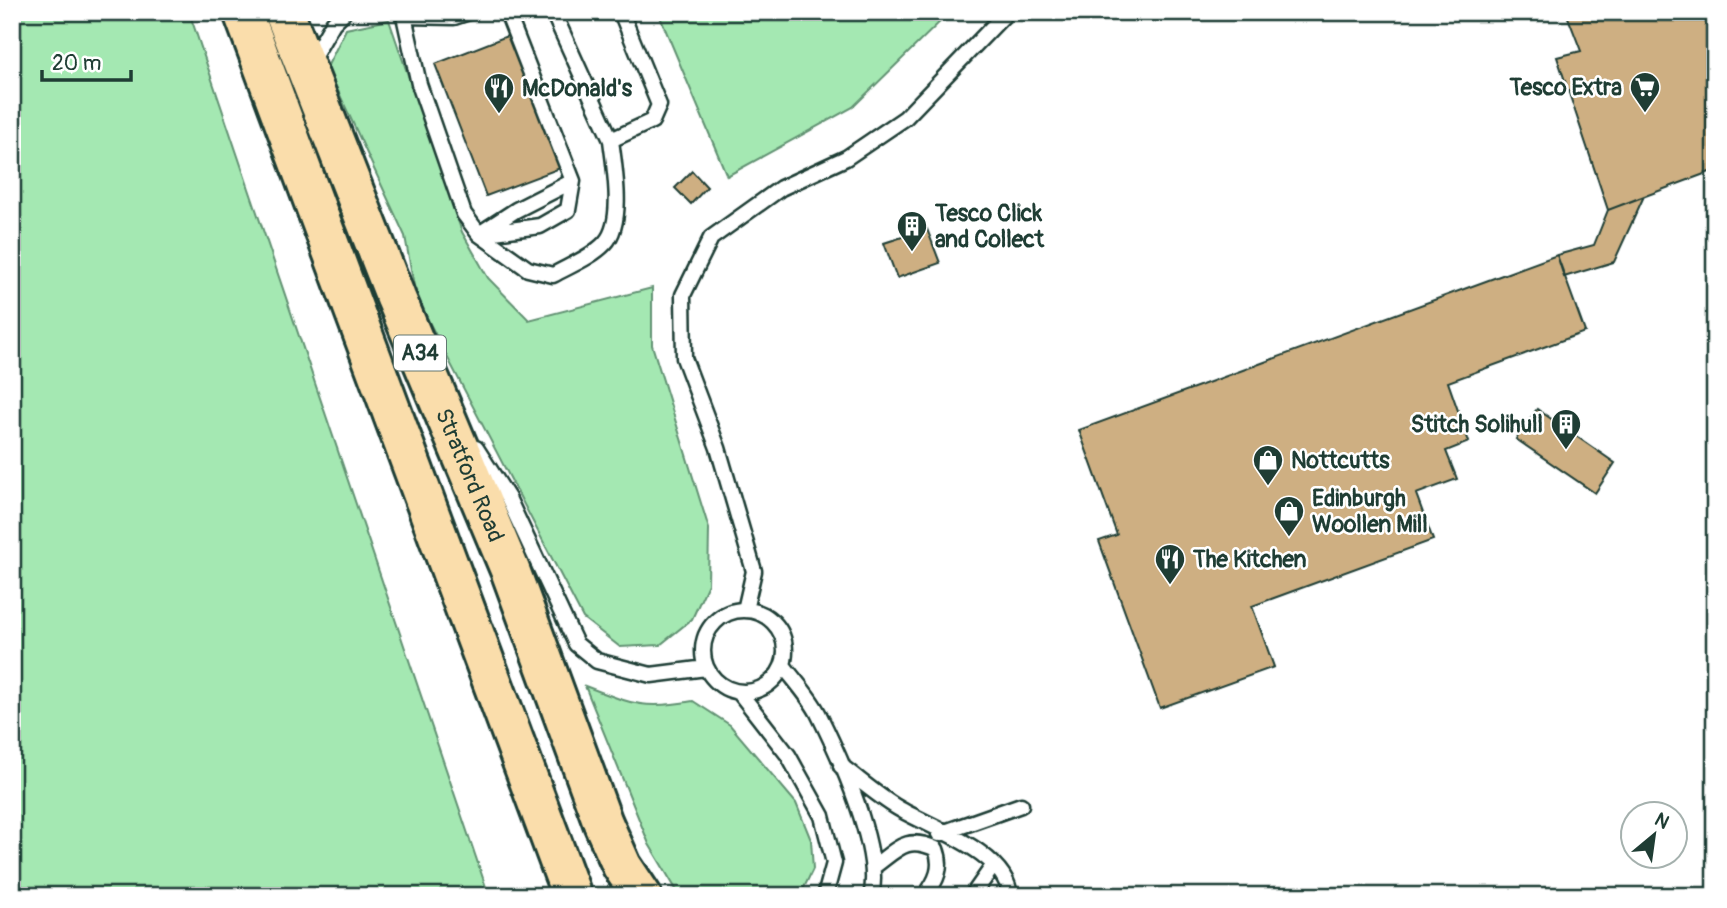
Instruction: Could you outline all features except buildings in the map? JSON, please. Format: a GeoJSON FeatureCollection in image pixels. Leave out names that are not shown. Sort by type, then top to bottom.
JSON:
{"type":"FeatureCollection","features":[{"type":"Feature","properties":{"kind":"highway","name":"A34"},"geometry":{"type":"LineString","coordinates":[[243,12],[572,896]]}},
{"type":"Feature","properties":{"kind":"highway","name":"Stratford Road"},"geometry":{"type":"LineString","coordinates":[[284,12],[305,71],[510,570],[603,823],[622,866],[642,896]]}},
{"type":"Feature","properties":{"kind":"lane"},"geometry":{"type":"LineString","coordinates":[[305,71],[333,23],[344,12]]}},
{"type":"Feature","properties":{"kind":"lane"},"geometry":{"type":"LineString","coordinates":[[469,12],[454,17],[402,14],[419,84],[464,214],[479,234],[528,269],[553,275],[606,243],[614,225],[616,184],[611,140],[553,12]]}},
{"type":"Feature","properties":{"kind":"lane"},"geometry":{"type":"LineString","coordinates":[[479,234],[540,226],[568,210],[573,181],[507,12]]}},
{"type":"Feature","properties":{"kind":"lane"},"geometry":{"type":"LineString","coordinates":[[611,140],[652,121],[659,106],[621,12]]}},
{"type":"Feature","properties":{"kind":"lane"},"geometry":{"type":"LineString","coordinates":[[745,610],[754,571],[718,448],[684,358],[683,295],[711,238],[781,188],[846,158],[905,118],[1007,12]]}},
{"type":"Feature","properties":{"kind":"lane"},"geometry":{"type":"LineString","coordinates":[[479,234],[524,205],[573,181]]}},
{"type":"Feature","properties":{"kind":"lane"},"geometry":{"type":"LineString","coordinates":[[429,373],[509,498],[576,644],[597,660],[651,675],[680,674],[706,668]]}},
{"type":"Feature","properties":{"kind":"lane"},"geometry":{"type":"LineString","coordinates":[[745,610],[769,619],[778,629],[784,644],[783,665],[776,677],[764,687],[739,692],[722,686],[706,668],[704,647],[711,626],[728,613],[745,610]]}},
{"type":"Feature","properties":{"kind":"lane"},"geometry":{"type":"LineString","coordinates":[[783,665],[817,711],[866,827],[875,878],[871,896]]}},
{"type":"Feature","properties":{"kind":"lane"},"geometry":{"type":"LineString","coordinates":[[739,692],[788,755],[822,816],[834,863],[825,896]]}},
{"type":"Feature","properties":{"kind":"lane"},"geometry":{"type":"LineString","coordinates":[[840,766],[897,808],[977,849],[1009,883],[1010,896]]}},
{"type":"Feature","properties":{"kind":"lane"},"geometry":{"type":"LineString","coordinates":[[873,867],[908,842],[921,842],[1021,805]]}},
{"type":"Feature","properties":{"kind":"lane"},"geometry":{"type":"LineString","coordinates":[[921,842],[936,849],[942,862],[934,884],[925,896]]}},
{"type":"Feature","properties":{"kind":"lane"},"geometry":{"type":"LineString","coordinates":[[972,896],[993,866]]}},
{"type":"Feature","properties":{"kind":"green space"},"geometry":{"type":"Polygon","coordinates":[[[12,12],[189,12],[489,896],[12,896],[12,12]]]}},
{"type":"Feature","properties":{"kind":"green space"},"geometry":{"type":"Polygon","coordinates":[[[658,12],[950,12],[853,107],[727,176],[658,12]]]}},
{"type":"Feature","properties":{"kind":"green space"},"geometry":{"type":"Polygon","coordinates":[[[389,20],[462,232],[488,278],[529,320],[652,288],[652,345],[709,529],[708,584],[692,619],[660,645],[620,647],[583,618],[416,297],[405,236],[327,67],[346,29],[389,20]]]}},
{"type":"Feature","properties":{"kind":"green space"},"geometry":{"type":"Polygon","coordinates":[[[585,686],[638,704],[662,705],[693,701],[730,725],[796,803],[811,840],[813,869],[800,896],[680,896],[649,844],[585,686]]]}},
{"type":"Feature","properties":{"kind":"place","name":"Tesco Extra"},"geometry":{"type":"Point","coordinates":[1645,114]}},
{"type":"Feature","properties":{"kind":"place","name":"McDonald's"},"geometry":{"type":"Point","coordinates":[499,115]}},
{"type":"Feature","properties":{"kind":"place","name":"Tesco Click and Collect"},"geometry":{"type":"Point","coordinates":[912,253]}},
{"type":"Feature","properties":{"kind":"place","name":"Stitch Solihull"},"geometry":{"type":"Point","coordinates":[1566,451]}},
{"type":"Feature","properties":{"kind":"place","name":"Nottcutts"},"geometry":{"type":"Point","coordinates":[1268,487]}},
{"type":"Feature","properties":{"kind":"place","name":"Edinburgh Woollen Mill"},"geometry":{"type":"Point","coordinates":[1289,538]}},
{"type":"Feature","properties":{"kind":"place","name":"The Kitchen"},"geometry":{"type":"Point","coordinates":[1170,586]}}]}
